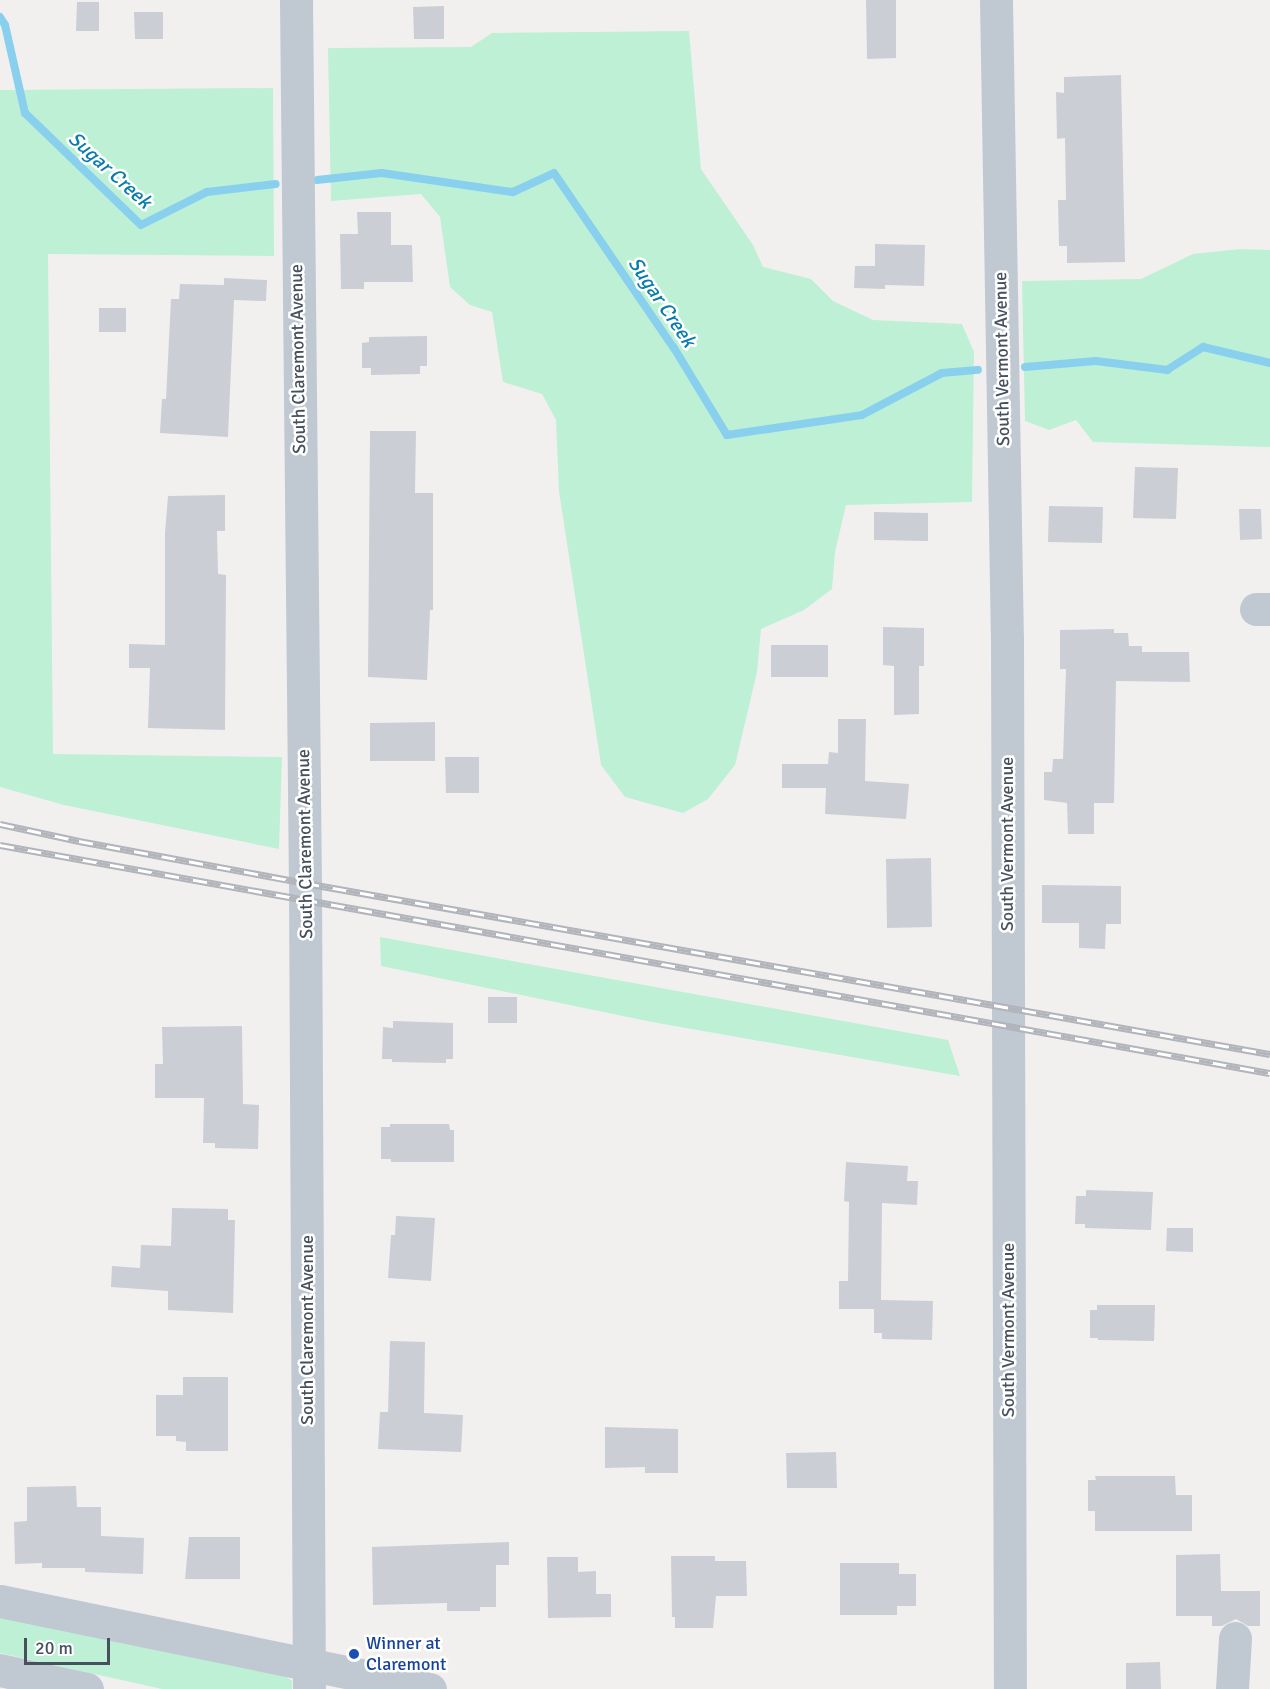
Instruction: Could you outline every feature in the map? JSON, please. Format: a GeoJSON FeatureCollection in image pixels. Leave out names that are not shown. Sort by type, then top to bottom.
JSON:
{"type":"FeatureCollection","features":[{"type":"Feature","properties":{"kind":"street","name":"South Claremont Avenue"},"geometry":{"type":"LineString","coordinates":[[296,0],[305,883],[309,1676]]}},
{"type":"Feature","properties":{"kind":"street","name":"South Vermont Avenue"},"geometry":{"type":"LineString","coordinates":[[996,0],[1007,640],[1010,1689]]}},
{"type":"Feature","properties":{"kind":"street"},"geometry":{"type":"LineString","coordinates":[[0,1600],[309,1676],[430,1689]]}},
{"type":"Feature","properties":{"kind":"street"},"geometry":{"type":"LineString","coordinates":[[1232,1689],[1235,1638]]}},
{"type":"Feature","properties":{"kind":"street"},"geometry":{"type":"LineString","coordinates":[[0,1670],[87,1689]]}},
{"type":"Feature","properties":{"kind":"green space"},"geometry":{"type":"Polygon","coordinates":[[[689,31],[701,169],[753,245],[763,267],[811,279],[833,301],[873,320],[962,324],[974,352],[972,502],[846,505],[835,552],[832,589],[804,610],[761,629],[757,672],[735,765],[708,799],[683,813],[625,797],[601,765],[559,491],[556,420],[542,394],[503,382],[492,312],[470,305],[450,287],[440,217],[421,194],[331,201],[328,48],[471,47],[492,33],[689,31]]]}},
{"type":"Feature","properties":{"kind":"green space"},"geometry":{"type":"Polygon","coordinates":[[[273,88],[274,256],[48,254],[53,754],[282,757],[279,849],[64,805],[0,787],[0,90],[273,88]]]}},
{"type":"Feature","properties":{"kind":"green space"},"geometry":{"type":"Polygon","coordinates":[[[1240,249],[1270,250],[1270,447],[1093,442],[1076,420],[1049,430],[1025,421],[1022,281],[1141,279],[1193,254],[1240,249]]]}},
{"type":"Feature","properties":{"kind":"green space"},"geometry":{"type":"Polygon","coordinates":[[[380,937],[948,1040],[960,1076],[652,1022],[381,966],[380,937]]]}},
{"type":"Feature","properties":{"kind":"green space"},"geometry":{"type":"Polygon","coordinates":[[[0,1613],[280,1672],[292,1681],[292,1689],[162,1689],[0,1653],[0,1613]]]}},
{"type":"Feature","properties":{"kind":"building"},"geometry":{"type":"Polygon","coordinates":[[[866,0],[896,0],[896,58],[867,59],[866,0]]]}},
{"type":"Feature","properties":{"kind":"building"},"geometry":{"type":"Polygon","coordinates":[[[77,2],[99,2],[99,31],[76,31],[77,2]]]}},
{"type":"Feature","properties":{"kind":"building"},"geometry":{"type":"Polygon","coordinates":[[[444,6],[444,39],[414,39],[413,7],[444,6]]]}},
{"type":"Feature","properties":{"kind":"building"},"geometry":{"type":"Polygon","coordinates":[[[134,12],[163,12],[163,39],[135,39],[134,12]]]}},
{"type":"Feature","properties":{"kind":"building"},"geometry":{"type":"Polygon","coordinates":[[[1121,75],[1125,262],[1067,263],[1067,246],[1059,246],[1058,200],[1066,200],[1065,138],[1057,139],[1056,92],[1064,93],[1064,77],[1121,75]]]}},
{"type":"Feature","properties":{"kind":"building"},"geometry":{"type":"Polygon","coordinates":[[[357,212],[391,212],[391,245],[412,245],[413,282],[364,282],[364,289],[341,289],[340,234],[358,234],[357,212]]]}},
{"type":"Feature","properties":{"kind":"building"},"geometry":{"type":"Polygon","coordinates":[[[875,244],[925,245],[924,286],[885,285],[885,289],[854,288],[855,266],[875,266],[875,244]]]}},
{"type":"Feature","properties":{"kind":"building"},"geometry":{"type":"Polygon","coordinates":[[[224,278],[267,280],[266,301],[234,300],[228,437],[160,433],[162,399],[166,399],[171,299],[179,299],[180,284],[224,285],[224,278]]]}},
{"type":"Feature","properties":{"kind":"building"},"geometry":{"type":"Polygon","coordinates":[[[99,308],[126,308],[126,332],[99,332],[99,308]]]}},
{"type":"Feature","properties":{"kind":"building"},"geometry":{"type":"Polygon","coordinates":[[[427,336],[427,366],[420,366],[420,374],[371,375],[371,368],[362,368],[362,343],[369,342],[369,337],[427,336]]]}},
{"type":"Feature","properties":{"kind":"building"},"geometry":{"type":"Polygon","coordinates":[[[370,431],[416,431],[415,493],[433,493],[433,610],[430,610],[427,680],[368,677],[370,431]]]}},
{"type":"Feature","properties":{"kind":"building"},"geometry":{"type":"Polygon","coordinates":[[[1135,467],[1178,468],[1176,519],[1133,518],[1135,467]]]}},
{"type":"Feature","properties":{"kind":"building"},"geometry":{"type":"Polygon","coordinates":[[[225,495],[225,531],[217,531],[218,574],[226,575],[225,730],[148,728],[150,668],[129,668],[129,644],[165,645],[165,533],[168,496],[225,495]]]}},
{"type":"Feature","properties":{"kind":"building"},"geometry":{"type":"Polygon","coordinates":[[[1049,506],[1103,507],[1102,543],[1048,542],[1049,506]]]}},
{"type":"Feature","properties":{"kind":"building"},"geometry":{"type":"Polygon","coordinates":[[[1239,509],[1261,509],[1262,539],[1240,540],[1239,509]]]}},
{"type":"Feature","properties":{"kind":"building"},"geometry":{"type":"Polygon","coordinates":[[[874,512],[928,513],[928,541],[874,540],[874,512]]]}},
{"type":"Feature","properties":{"kind":"building"},"geometry":{"type":"Polygon","coordinates":[[[883,627],[924,628],[924,666],[919,666],[919,714],[894,715],[894,666],[883,665],[883,627]]]}},
{"type":"Feature","properties":{"kind":"building"},"geometry":{"type":"Polygon","coordinates":[[[1114,629],[1114,633],[1128,633],[1129,646],[1142,646],[1142,652],[1189,652],[1190,682],[1116,681],[1114,803],[1094,803],[1094,834],[1068,834],[1067,803],[1044,800],[1044,772],[1052,772],[1053,759],[1063,759],[1066,669],[1060,669],[1060,630],[1114,629]]]}},
{"type":"Feature","properties":{"kind":"building"},"geometry":{"type":"Polygon","coordinates":[[[771,645],[828,645],[828,677],[771,677],[771,645]]]}},
{"type":"Feature","properties":{"kind":"building"},"geometry":{"type":"Polygon","coordinates":[[[838,719],[866,719],[865,781],[909,784],[906,819],[825,814],[826,788],[782,788],[782,764],[828,764],[829,752],[838,753],[838,719]]]}},
{"type":"Feature","properties":{"kind":"building"},"geometry":{"type":"Polygon","coordinates":[[[435,722],[435,761],[370,761],[370,723],[435,722]]]}},
{"type":"Feature","properties":{"kind":"building"},"geometry":{"type":"Polygon","coordinates":[[[445,757],[479,757],[479,793],[446,793],[445,757]]]}},
{"type":"Feature","properties":{"kind":"building"},"geometry":{"type":"Polygon","coordinates":[[[931,858],[932,927],[887,928],[886,859],[931,858]]]}},
{"type":"Feature","properties":{"kind":"building"},"geometry":{"type":"Polygon","coordinates":[[[1042,885],[1121,886],[1121,924],[1106,924],[1105,949],[1079,948],[1079,923],[1042,923],[1042,885]]]}},
{"type":"Feature","properties":{"kind":"building"},"geometry":{"type":"Polygon","coordinates":[[[488,997],[517,997],[517,1023],[488,1023],[488,997]]]}},
{"type":"Feature","properties":{"kind":"building"},"geometry":{"type":"Polygon","coordinates":[[[393,1021],[453,1023],[453,1059],[446,1059],[446,1063],[392,1062],[392,1059],[382,1059],[383,1027],[393,1028],[393,1021]]]}},
{"type":"Feature","properties":{"kind":"building"},"geometry":{"type":"Polygon","coordinates":[[[242,1026],[243,1104],[259,1105],[258,1149],[215,1148],[215,1143],[203,1143],[204,1098],[155,1098],[155,1064],[163,1064],[162,1027],[242,1026]]]}},
{"type":"Feature","properties":{"kind":"building"},"geometry":{"type":"Polygon","coordinates":[[[390,1124],[449,1124],[450,1130],[454,1130],[454,1162],[391,1162],[391,1159],[381,1159],[381,1127],[390,1127],[390,1124]]]}},
{"type":"Feature","properties":{"kind":"building"},"geometry":{"type":"Polygon","coordinates":[[[846,1162],[908,1166],[907,1181],[918,1181],[917,1205],[882,1203],[881,1300],[933,1301],[932,1340],[882,1339],[882,1333],[874,1333],[874,1309],[839,1309],[839,1281],[848,1281],[849,1202],[844,1201],[846,1162]]]}},
{"type":"Feature","properties":{"kind":"building"},"geometry":{"type":"Polygon","coordinates":[[[1086,1190],[1153,1192],[1151,1230],[1085,1228],[1085,1224],[1075,1224],[1076,1196],[1086,1196],[1086,1190]]]}},
{"type":"Feature","properties":{"kind":"building"},"geometry":{"type":"Polygon","coordinates":[[[172,1208],[228,1209],[228,1220],[235,1220],[233,1313],[168,1310],[168,1291],[111,1287],[112,1266],[140,1268],[141,1245],[171,1246],[172,1208]]]}},
{"type":"Feature","properties":{"kind":"building"},"geometry":{"type":"Polygon","coordinates":[[[396,1216],[435,1218],[431,1281],[388,1278],[391,1235],[395,1235],[396,1216]]]}},
{"type":"Feature","properties":{"kind":"building"},"geometry":{"type":"Polygon","coordinates":[[[1167,1228],[1193,1228],[1193,1252],[1166,1251],[1167,1228]]]}},
{"type":"Feature","properties":{"kind":"building"},"geometry":{"type":"Polygon","coordinates":[[[1097,1305],[1155,1305],[1154,1341],[1090,1338],[1090,1310],[1097,1310],[1097,1305]]]}},
{"type":"Feature","properties":{"kind":"building"},"geometry":{"type":"Polygon","coordinates":[[[390,1341],[425,1342],[424,1413],[463,1415],[461,1452],[378,1449],[380,1412],[388,1412],[390,1341]]]}},
{"type":"Feature","properties":{"kind":"building"},"geometry":{"type":"Polygon","coordinates":[[[183,1377],[228,1377],[228,1451],[186,1451],[186,1442],[176,1441],[176,1436],[156,1436],[156,1395],[183,1395],[183,1377]]]}},
{"type":"Feature","properties":{"kind":"building"},"geometry":{"type":"Polygon","coordinates":[[[605,1427],[678,1429],[678,1473],[645,1473],[645,1467],[605,1468],[605,1427]]]}},
{"type":"Feature","properties":{"kind":"building"},"geometry":{"type":"Polygon","coordinates":[[[836,1452],[837,1488],[787,1488],[786,1453],[836,1452]]]}},
{"type":"Feature","properties":{"kind":"building"},"geometry":{"type":"Polygon","coordinates":[[[1095,1476],[1175,1476],[1176,1495],[1192,1495],[1192,1531],[1095,1531],[1095,1511],[1088,1511],[1088,1480],[1096,1480],[1095,1476]]]}},
{"type":"Feature","properties":{"kind":"building"},"geometry":{"type":"Polygon","coordinates":[[[76,1486],[77,1507],[101,1507],[101,1536],[144,1538],[143,1574],[85,1572],[85,1568],[42,1568],[42,1563],[15,1564],[14,1522],[27,1521],[27,1487],[76,1486]]]}},
{"type":"Feature","properties":{"kind":"building"},"geometry":{"type":"Polygon","coordinates":[[[189,1537],[240,1537],[240,1579],[185,1579],[189,1537]]]}},
{"type":"Feature","properties":{"kind":"building"},"geometry":{"type":"Polygon","coordinates":[[[509,1542],[509,1565],[496,1565],[496,1607],[480,1607],[480,1611],[447,1611],[447,1603],[373,1605],[372,1547],[509,1542]]]}},
{"type":"Feature","properties":{"kind":"building"},"geometry":{"type":"Polygon","coordinates":[[[1220,1554],[1221,1591],[1260,1591],[1260,1626],[1248,1626],[1236,1619],[1222,1626],[1212,1626],[1212,1616],[1176,1616],[1176,1555],[1220,1554]]]}},
{"type":"Feature","properties":{"kind":"building"},"geometry":{"type":"Polygon","coordinates":[[[671,1556],[715,1556],[715,1561],[746,1561],[747,1596],[716,1596],[713,1628],[675,1628],[675,1617],[672,1617],[671,1556]]]}},
{"type":"Feature","properties":{"kind":"building"},"geometry":{"type":"Polygon","coordinates":[[[547,1557],[578,1557],[578,1572],[596,1571],[596,1594],[611,1594],[611,1617],[548,1618],[547,1557]]]}},
{"type":"Feature","properties":{"kind":"building"},"geometry":{"type":"Polygon","coordinates":[[[840,1563],[899,1563],[899,1574],[916,1574],[916,1606],[897,1606],[897,1615],[840,1615],[840,1563]]]}},
{"type":"Feature","properties":{"kind":"building"},"geometry":{"type":"Polygon","coordinates":[[[1160,1662],[1161,1689],[1126,1689],[1126,1663],[1160,1662]]]}},
{"type":"Feature","properties":{"kind":"waterway","name":"Sugar Creek"},"geometry":{"type":"LineString","coordinates":[[0,17],[5,25],[25,113],[141,225],[207,192],[276,184]]}},
{"type":"Feature","properties":{"kind":"waterway","name":"Sugar Creek"},"geometry":{"type":"LineString","coordinates":[[317,180],[382,173],[513,192],[554,173],[674,348],[727,435],[862,415],[942,373],[978,370]]}},
{"type":"Feature","properties":{"kind":"waterway","name":"Sugar Creek"},"geometry":{"type":"LineString","coordinates":[[1025,367],[1096,361],[1167,370],[1203,347],[1270,363]]}},
{"type":"Feature","properties":{"kind":"railway"},"geometry":{"type":"LineString","coordinates":[[0,824],[305,883],[1270,1054]]}},
{"type":"Feature","properties":{"kind":"railway"},"geometry":{"type":"LineString","coordinates":[[0,845],[1270,1073]]}},
{"type":"Feature","properties":{"kind":"place","name":"Winner at Claremont"},"geometry":{"type":"Point","coordinates":[354,1654]}}]}
